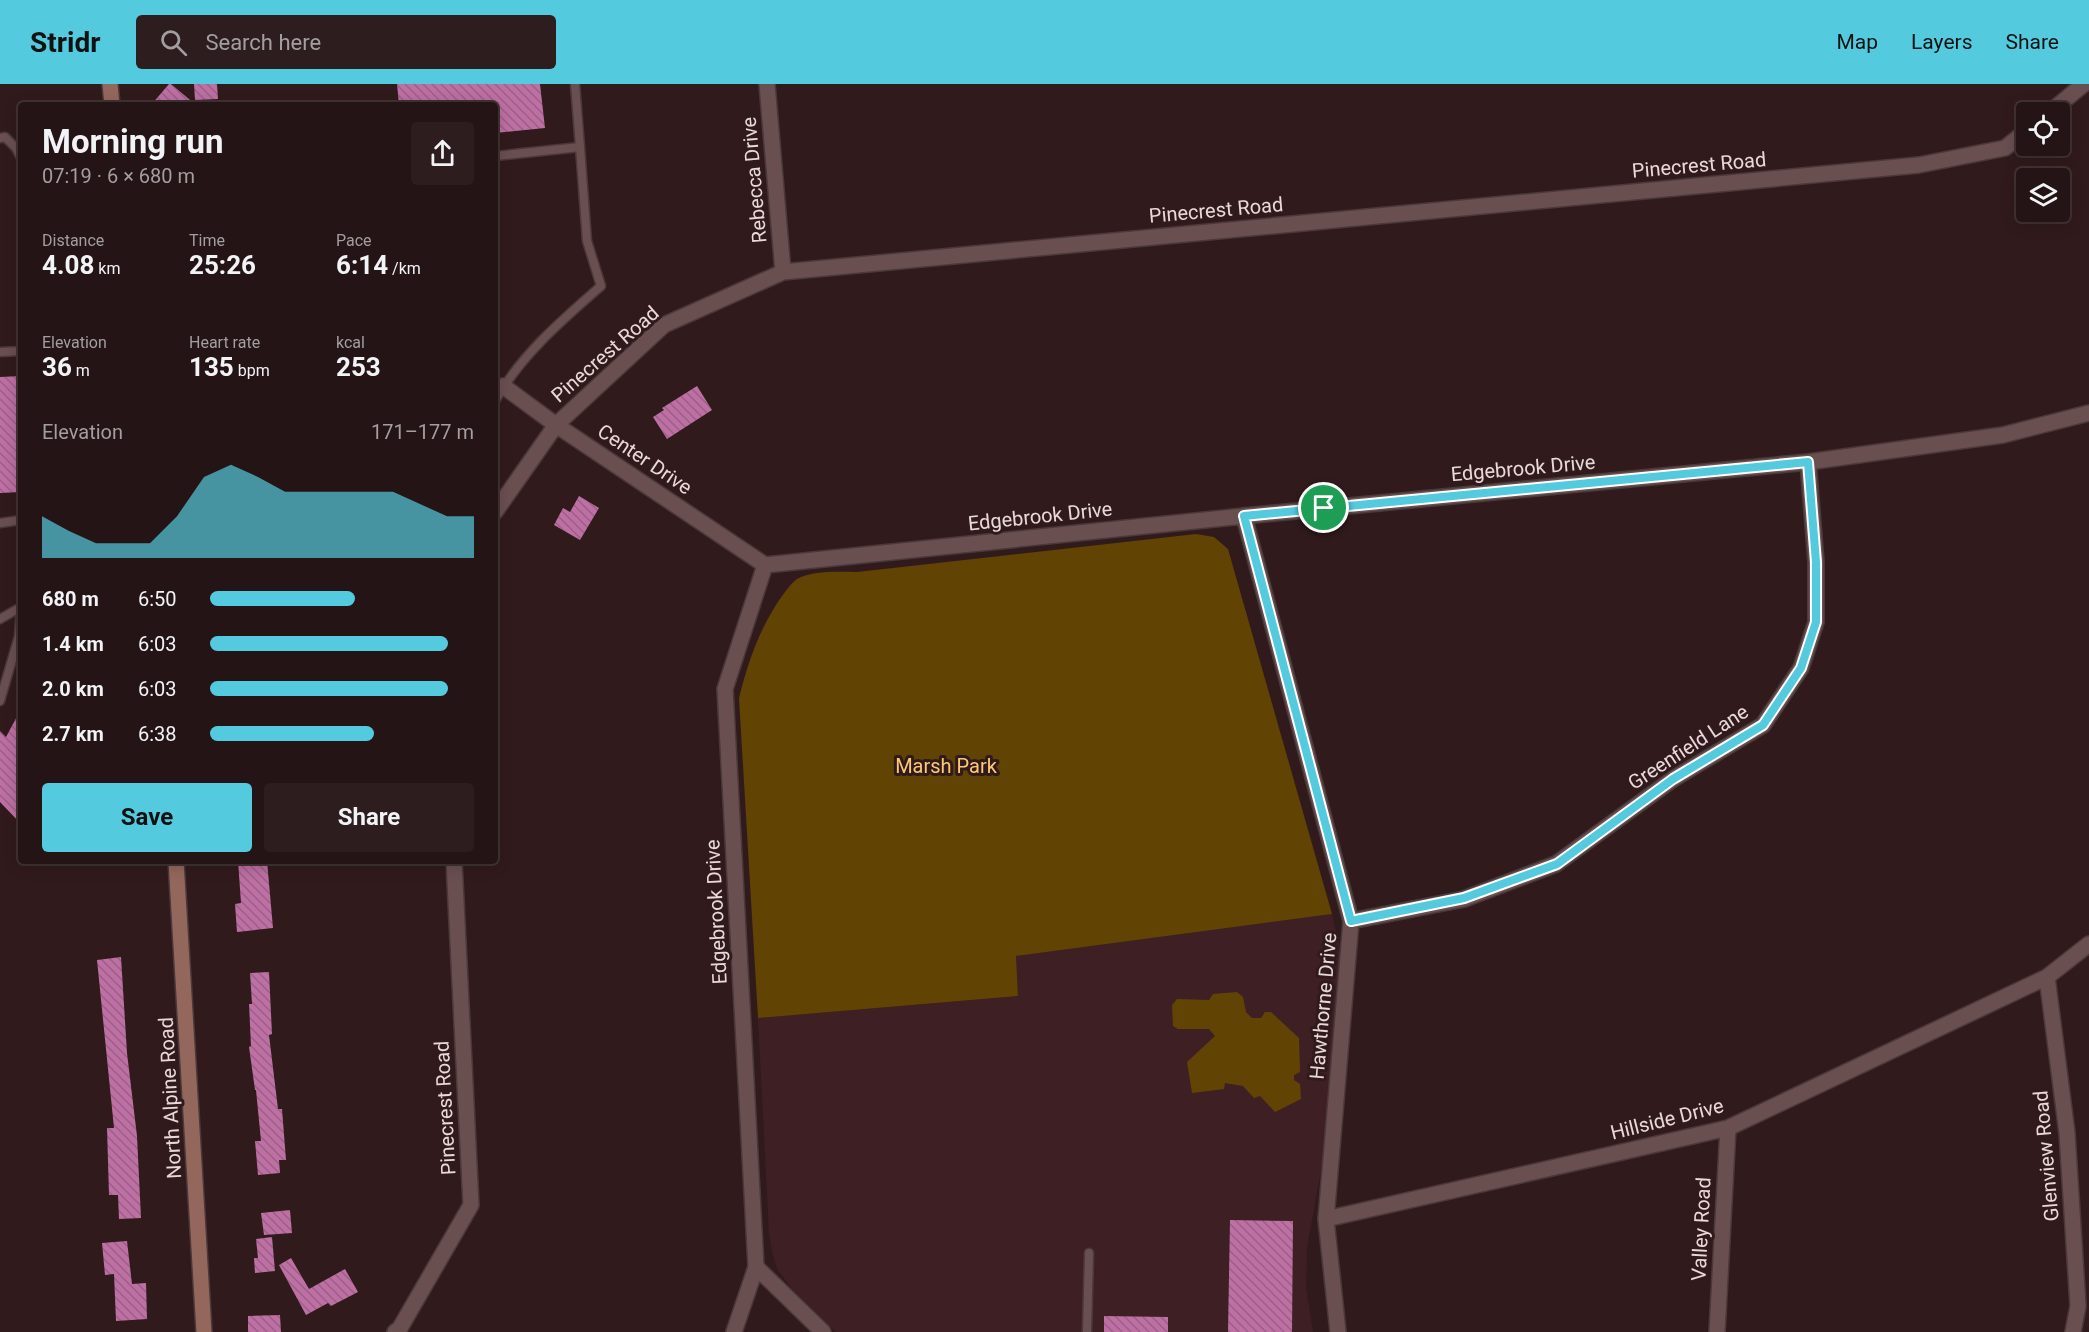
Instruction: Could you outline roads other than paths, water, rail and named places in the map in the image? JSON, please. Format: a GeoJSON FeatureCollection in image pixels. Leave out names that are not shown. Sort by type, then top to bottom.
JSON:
{"type":"FeatureCollection","features":[{"type":"Feature","properties":{"kind":"main road"},"geometry":{"type":"LineString","coordinates":[[110,84],[112,102]]}},
{"type":"Feature","properties":{"kind":"main road","name":"North Alpine Road"},"geometry":{"type":"LineString","coordinates":[[176,864],[204,1332]]}},
{"type":"Feature","properties":{"kind":"street","name":"Rebecca Drive"},"geometry":{"type":"LineString","coordinates":[[767,84],[783,272]]}},
{"type":"Feature","properties":{"kind":"street"},"geometry":{"type":"LineString","coordinates":[[2062,102],[2084,84]]}},
{"type":"Feature","properties":{"kind":"street","name":"Pinecrest Road"},"geometry":{"type":"LineString","coordinates":[[498,508],[556,424],[664,325],[783,272],[1920,165],[2005,148],[2016,139]]}},
{"type":"Feature","properties":{"kind":"street","name":"Center Drive"},"geometry":{"type":"LineString","coordinates":[[499,384],[765,566]]}},
{"type":"Feature","properties":{"kind":"street","name":"Edgebrook Drive"},"geometry":{"type":"LineString","coordinates":[[734,1332],[756,1267],[725,689],[765,566],[1244,516],[1808,462],[2003,435],[2089,413]]}},
{"type":"Feature","properties":{"kind":"street","name":"Greenfield Lane"},"geometry":{"type":"LineString","coordinates":[[1351,921],[1464,898],[1557,864],[1673,779],[1763,725],[1801,668],[1816,622],[1816,562],[1808,462]]}},
{"type":"Feature","properties":{"kind":"street","name":"Hawthorne Drive"},"geometry":{"type":"LineString","coordinates":[[1244,516],[1351,921],[1326,1219],[1338,1332]]}},
{"type":"Feature","properties":{"kind":"street","name":"Pinecrest Road"},"geometry":{"type":"LineString","coordinates":[[395,1332],[400,1328],[471,1205],[454,864]]}},
{"type":"Feature","properties":{"kind":"street","name":"Hillside Drive"},"geometry":{"type":"LineString","coordinates":[[1326,1219],[1728,1128],[2047,977],[2089,944]]}},
{"type":"Feature","properties":{"kind":"street","name":"Glenview Road"},"geometry":{"type":"LineString","coordinates":[[2047,977],[2067,1133],[2078,1305],[2073,1332]]}},
{"type":"Feature","properties":{"kind":"street","name":"Valley Road"},"geometry":{"type":"LineString","coordinates":[[1717,1332],[1728,1128]]}},
{"type":"Feature","properties":{"kind":"street"},"geometry":{"type":"LineString","coordinates":[[756,1267],[823,1332]]}},
{"type":"Feature","properties":{"kind":"lane"},"geometry":{"type":"LineString","coordinates":[[499,384],[549,332],[601,286],[587,241],[575,84]]}},
{"type":"Feature","properties":{"kind":"lane"},"geometry":{"type":"LineString","coordinates":[[0,138],[5,138],[18,152]]}},
{"type":"Feature","properties":{"kind":"lane"},"geometry":{"type":"LineString","coordinates":[[498,156],[580,147]]}},
{"type":"Feature","properties":{"kind":"lane"},"geometry":{"type":"LineString","coordinates":[[0,352],[18,351]]}},
{"type":"Feature","properties":{"kind":"lane"},"geometry":{"type":"LineString","coordinates":[[0,522],[18,520]]}},
{"type":"Feature","properties":{"kind":"lane"},"geometry":{"type":"LineString","coordinates":[[0,620],[18,609]]}},
{"type":"Feature","properties":{"kind":"lane"},"geometry":{"type":"LineString","coordinates":[[0,701],[18,639]]}},
{"type":"Feature","properties":{"kind":"lane"},"geometry":{"type":"LineString","coordinates":[[1087,1332],[1089,1253]]}},
{"type":"Feature","properties":{"kind":"park label","name":"Marsh Park"},"geometry":{"type":"Point","coordinates":[946,766]}}]}
